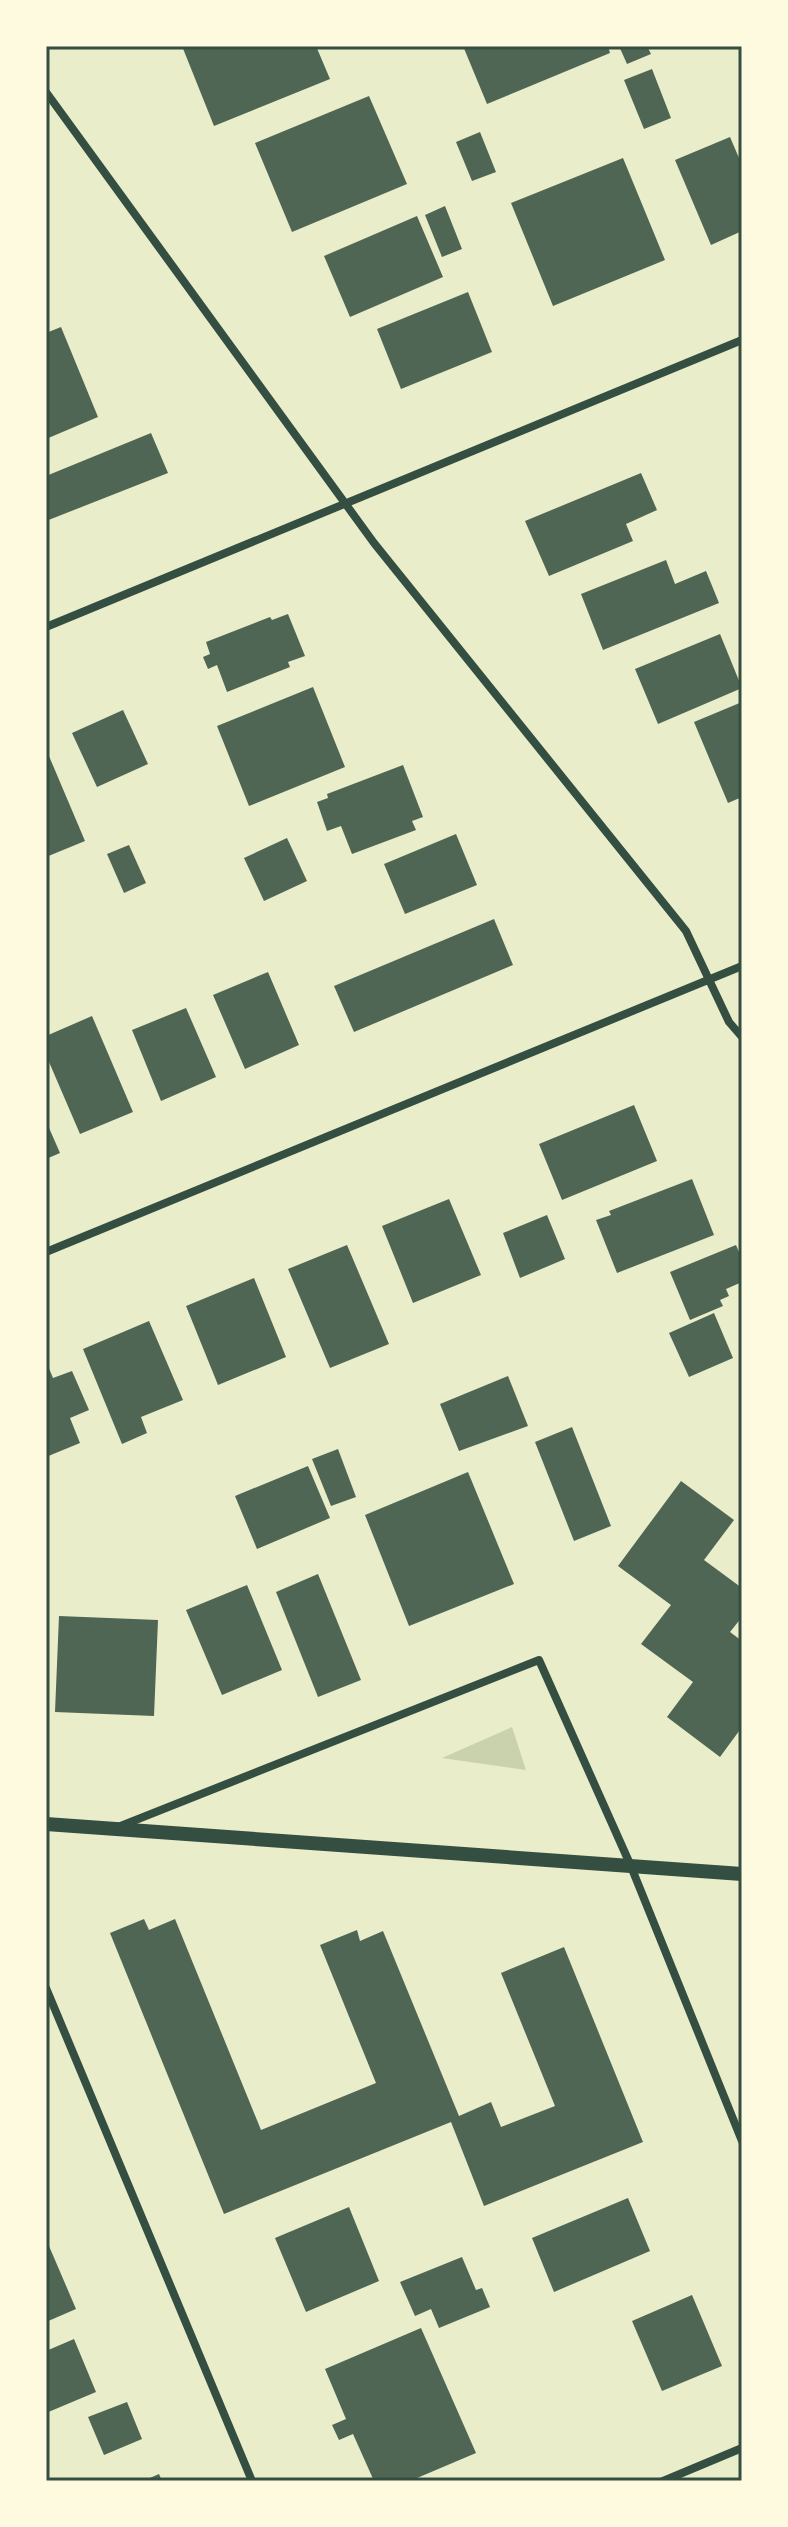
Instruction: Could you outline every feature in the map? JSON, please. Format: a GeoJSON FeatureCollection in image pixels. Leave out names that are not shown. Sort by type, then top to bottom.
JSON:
{"type":"FeatureCollection","features":[{"type":"Feature","properties":{"kind":"street"},"geometry":{"type":"LineString","coordinates":[[46,92],[344,503],[686,931],[729,1022],[742,1037]]}},
{"type":"Feature","properties":{"kind":"street"},"geometry":{"type":"LineString","coordinates":[[46,627],[742,340]]}},
{"type":"Feature","properties":{"kind":"street"},"geometry":{"type":"LineString","coordinates":[[46,1252],[742,966]]}},
{"type":"Feature","properties":{"kind":"street"},"geometry":{"type":"LineString","coordinates":[[115,1828],[539,1660],[630,1864],[742,2141]]}},
{"type":"Feature","properties":{"kind":"street"},"geometry":{"type":"LineString","coordinates":[[46,1824],[742,1874]]}},
{"type":"Feature","properties":{"kind":"street"},"geometry":{"type":"LineString","coordinates":[[46,1988],[252,2481]]}},
{"type":"Feature","properties":{"kind":"street"},"geometry":{"type":"LineString","coordinates":[[663,2481],[742,2448]]}},
{"type":"Feature","properties":{"kind":"green space"},"geometry":{"type":"Polygon","coordinates":[[[512,1727],[526,1770],[442,1758],[512,1727]]]}},
{"type":"Feature","properties":{"kind":"building"},"geometry":{"type":"Polygon","coordinates":[[[182,46],[316,46],[330,79],[214,126],[182,46]]]}},
{"type":"Feature","properties":{"kind":"building"},"geometry":{"type":"Polygon","coordinates":[[[463,46],[608,46],[610,53],[487,104],[463,46]]]}},
{"type":"Feature","properties":{"kind":"building"},"geometry":{"type":"Polygon","coordinates":[[[619,46],[647,46],[651,54],[627,64],[619,46]]]}},
{"type":"Feature","properties":{"kind":"building"},"geometry":{"type":"Polygon","coordinates":[[[652,69],[671,118],[644,129],[624,80],[652,69]]]}},
{"type":"Feature","properties":{"kind":"building"},"geometry":{"type":"Polygon","coordinates":[[[369,96],[407,184],[292,232],[255,143],[369,96]]]}},
{"type":"Feature","properties":{"kind":"building"},"geometry":{"type":"Polygon","coordinates":[[[480,132],[496,172],[472,181],[456,142],[480,132]]]}},
{"type":"Feature","properties":{"kind":"building"},"geometry":{"type":"Polygon","coordinates":[[[730,137],[742,165],[742,231],[711,245],[675,160],[730,137]]]}},
{"type":"Feature","properties":{"kind":"building"},"geometry":{"type":"Polygon","coordinates":[[[623,158],[665,260],[553,306],[511,203],[623,158]]]}},
{"type":"Feature","properties":{"kind":"building"},"geometry":{"type":"Polygon","coordinates":[[[445,206],[462,249],[442,257],[425,215],[445,206]]]}},
{"type":"Feature","properties":{"kind":"building"},"geometry":{"type":"Polygon","coordinates":[[[417,216],[443,277],[350,317],[324,256],[417,216]]]}},
{"type":"Feature","properties":{"kind":"building"},"geometry":{"type":"Polygon","coordinates":[[[468,292],[492,352],[401,389],[377,329],[468,292]]]}},
{"type":"Feature","properties":{"kind":"building"},"geometry":{"type":"Polygon","coordinates":[[[61,327],[98,417],[46,439],[46,333],[61,327]]]}},
{"type":"Feature","properties":{"kind":"building"},"geometry":{"type":"Polygon","coordinates":[[[151,433],[168,473],[46,521],[46,476],[151,433]]]}},
{"type":"Feature","properties":{"kind":"building"},"geometry":{"type":"Polygon","coordinates":[[[641,473],[657,510],[626,524],[633,541],[549,576],[525,521],[641,473]]]}},
{"type":"Feature","properties":{"kind":"building"},"geometry":{"type":"Polygon","coordinates":[[[666,560],[675,584],[706,571],[719,603],[603,650],[581,594],[666,560]]]}},
{"type":"Feature","properties":{"kind":"building"},"geometry":{"type":"Polygon","coordinates":[[[288,614],[305,656],[288,662],[290,667],[227,692],[217,665],[208,669],[203,657],[210,654],[206,642],[270,617],[272,620],[288,614]]]}},
{"type":"Feature","properties":{"kind":"building"},"geometry":{"type":"Polygon","coordinates":[[[720,634],[742,688],[658,724],[635,669],[720,634]]]}},
{"type":"Feature","properties":{"kind":"building"},"geometry":{"type":"Polygon","coordinates":[[[313,687],[345,767],[249,806],[217,726],[313,687]]]}},
{"type":"Feature","properties":{"kind":"building"},"geometry":{"type":"Polygon","coordinates":[[[742,702],[742,797],[728,803],[694,722],[742,702]]]}},
{"type":"Feature","properties":{"kind":"building"},"geometry":{"type":"Polygon","coordinates":[[[123,710],[148,764],[97,787],[72,733],[123,710]]]}},
{"type":"Feature","properties":{"kind":"building"},"geometry":{"type":"Polygon","coordinates":[[[46,749],[85,841],[46,857],[46,749]]]}},
{"type":"Feature","properties":{"kind":"building"},"geometry":{"type":"Polygon","coordinates":[[[403,765],[423,817],[412,821],[416,830],[352,854],[341,826],[327,831],[317,802],[328,798],[327,794],[403,765]]]}},
{"type":"Feature","properties":{"kind":"building"},"geometry":{"type":"Polygon","coordinates":[[[456,834],[477,885],[405,914],[384,864],[456,834]]]}},
{"type":"Feature","properties":{"kind":"building"},"geometry":{"type":"Polygon","coordinates":[[[287,838],[307,881],[264,901],[244,858],[287,838]]]}},
{"type":"Feature","properties":{"kind":"building"},"geometry":{"type":"Polygon","coordinates":[[[129,845],[146,883],[124,893],[107,854],[129,845]]]}},
{"type":"Feature","properties":{"kind":"building"},"geometry":{"type":"Polygon","coordinates":[[[494,919],[513,965],[354,1032],[334,986],[494,919]]]}},
{"type":"Feature","properties":{"kind":"building"},"geometry":{"type":"Polygon","coordinates":[[[268,972],[299,1045],[245,1069],[213,995],[268,972]]]}},
{"type":"Feature","properties":{"kind":"building"},"geometry":{"type":"Polygon","coordinates":[[[186,1008],[216,1077],[161,1101],[132,1030],[186,1008]]]}},
{"type":"Feature","properties":{"kind":"building"},"geometry":{"type":"Polygon","coordinates":[[[92,1016],[133,1112],[80,1134],[46,1055],[46,1036],[92,1016]]]}},
{"type":"Feature","properties":{"kind":"building"},"geometry":{"type":"Polygon","coordinates":[[[634,1105],[657,1161],[562,1200],[539,1144],[634,1105]]]}},
{"type":"Feature","properties":{"kind":"building"},"geometry":{"type":"Polygon","coordinates":[[[46,1121],[60,1153],[46,1159],[46,1121]]]}},
{"type":"Feature","properties":{"kind":"building"},"geometry":{"type":"Polygon","coordinates":[[[692,1179],[714,1235],[617,1273],[596,1220],[611,1215],[609,1211],[692,1179]]]}},
{"type":"Feature","properties":{"kind":"building"},"geometry":{"type":"Polygon","coordinates":[[[449,1199],[481,1275],[413,1303],[382,1226],[449,1199]]]}},
{"type":"Feature","properties":{"kind":"building"},"geometry":{"type":"Polygon","coordinates":[[[547,1215],[565,1259],[520,1278],[503,1233],[547,1215]]]}},
{"type":"Feature","properties":{"kind":"building"},"geometry":{"type":"Polygon","coordinates":[[[347,1245],[389,1344],[330,1368],[288,1269],[347,1245]]]}},
{"type":"Feature","properties":{"kind":"building"},"geometry":{"type":"Polygon","coordinates":[[[736,1245],[742,1259],[742,1282],[726,1289],[729,1296],[720,1300],[723,1306],[690,1320],[670,1272],[736,1245]]]}},
{"type":"Feature","properties":{"kind":"building"},"geometry":{"type":"Polygon","coordinates":[[[254,1278],[286,1357],[218,1385],[186,1306],[254,1278]]]}},
{"type":"Feature","properties":{"kind":"building"},"geometry":{"type":"Polygon","coordinates":[[[714,1313],[733,1358],[689,1377],[669,1333],[714,1313]]]}},
{"type":"Feature","properties":{"kind":"building"},"geometry":{"type":"Polygon","coordinates":[[[149,1321],[183,1400],[141,1417],[147,1433],[122,1444],[83,1349],[149,1321]]]}},
{"type":"Feature","properties":{"kind":"building"},"geometry":{"type":"Polygon","coordinates":[[[46,1361],[53,1378],[72,1371],[89,1410],[70,1418],[80,1443],[46,1457],[46,1361]]]}},
{"type":"Feature","properties":{"kind":"building"},"geometry":{"type":"Polygon","coordinates":[[[508,1376],[528,1426],[459,1451],[440,1404],[508,1376]]]}},
{"type":"Feature","properties":{"kind":"building"},"geometry":{"type":"Polygon","coordinates":[[[572,1427],[611,1526],[574,1541],[535,1442],[572,1427]]]}},
{"type":"Feature","properties":{"kind":"building"},"geometry":{"type":"Polygon","coordinates":[[[338,1449],[356,1497],[331,1506],[312,1459],[338,1449]]]}},
{"type":"Feature","properties":{"kind":"building"},"geometry":{"type":"Polygon","coordinates":[[[308,1466],[330,1518],[257,1549],[235,1496],[308,1466]]]}},
{"type":"Feature","properties":{"kind":"building"},"geometry":{"type":"Polygon","coordinates":[[[468,1472],[514,1584],[409,1626],[365,1515],[468,1472]]]}},
{"type":"Feature","properties":{"kind":"building"},"geometry":{"type":"Polygon","coordinates":[[[681,1481],[734,1520],[704,1560],[742,1588],[742,1617],[730,1632],[742,1641],[742,1727],[720,1757],[667,1717],[693,1682],[641,1644],[671,1605],[618,1566],[681,1481]]]}},
{"type":"Feature","properties":{"kind":"building"},"geometry":{"type":"Polygon","coordinates":[[[318,1574],[361,1680],[318,1697],[276,1592],[318,1574]]]}},
{"type":"Feature","properties":{"kind":"building"},"geometry":{"type":"Polygon","coordinates":[[[247,1585],[282,1670],[222,1695],[186,1610],[247,1585]]]}},
{"type":"Feature","properties":{"kind":"building"},"geometry":{"type":"Polygon","coordinates":[[[59,1616],[158,1620],[154,1716],[55,1712],[59,1616]]]}},
{"type":"Feature","properties":{"kind":"building"},"geometry":{"type":"Polygon","coordinates":[[[144,1919],[149,1930],[175,1919],[261,2130],[376,2083],[320,1945],[357,1930],[360,1941],[383,1931],[459,2116],[491,2102],[501,2127],[555,2106],[501,1973],[564,1947],[643,2142],[484,2206],[451,2122],[224,2214],[110,1933],[144,1919]]]}},
{"type":"Feature","properties":{"kind":"building"},"geometry":{"type":"Polygon","coordinates":[[[628,2198],[650,2251],[554,2292],[532,2238],[628,2198]]]}},
{"type":"Feature","properties":{"kind":"building"},"geometry":{"type":"Polygon","coordinates":[[[349,2207],[379,2281],[306,2312],[275,2238],[349,2207]]]}},
{"type":"Feature","properties":{"kind":"building"},"geometry":{"type":"Polygon","coordinates":[[[49,2246],[76,2309],[46,2322],[46,2248],[49,2246]]]}},
{"type":"Feature","properties":{"kind":"building"},"geometry":{"type":"Polygon","coordinates":[[[462,2257],[476,2290],[482,2288],[490,2307],[439,2328],[431,2309],[415,2316],[400,2282],[462,2257]]]}},
{"type":"Feature","properties":{"kind":"building"},"geometry":{"type":"Polygon","coordinates":[[[692,2295],[722,2366],[662,2391],[632,2321],[692,2295]]]}},
{"type":"Feature","properties":{"kind":"building"},"geometry":{"type":"Polygon","coordinates":[[[421,2328],[476,2453],[410,2481],[374,2481],[353,2434],[339,2440],[332,2425],[346,2419],[325,2369],[421,2328]]]}},
{"type":"Feature","properties":{"kind":"building"},"geometry":{"type":"Polygon","coordinates":[[[74,2339],[96,2392],[46,2413],[46,2351],[74,2339]]]}},
{"type":"Feature","properties":{"kind":"building"},"geometry":{"type":"Polygon","coordinates":[[[127,2402],[142,2439],[104,2455],[88,2417],[127,2402]]]}},
{"type":"Feature","properties":{"kind":"building"},"geometry":{"type":"Polygon","coordinates":[[[159,2474],[162,2481],[143,2481],[159,2474]]]}}]}
